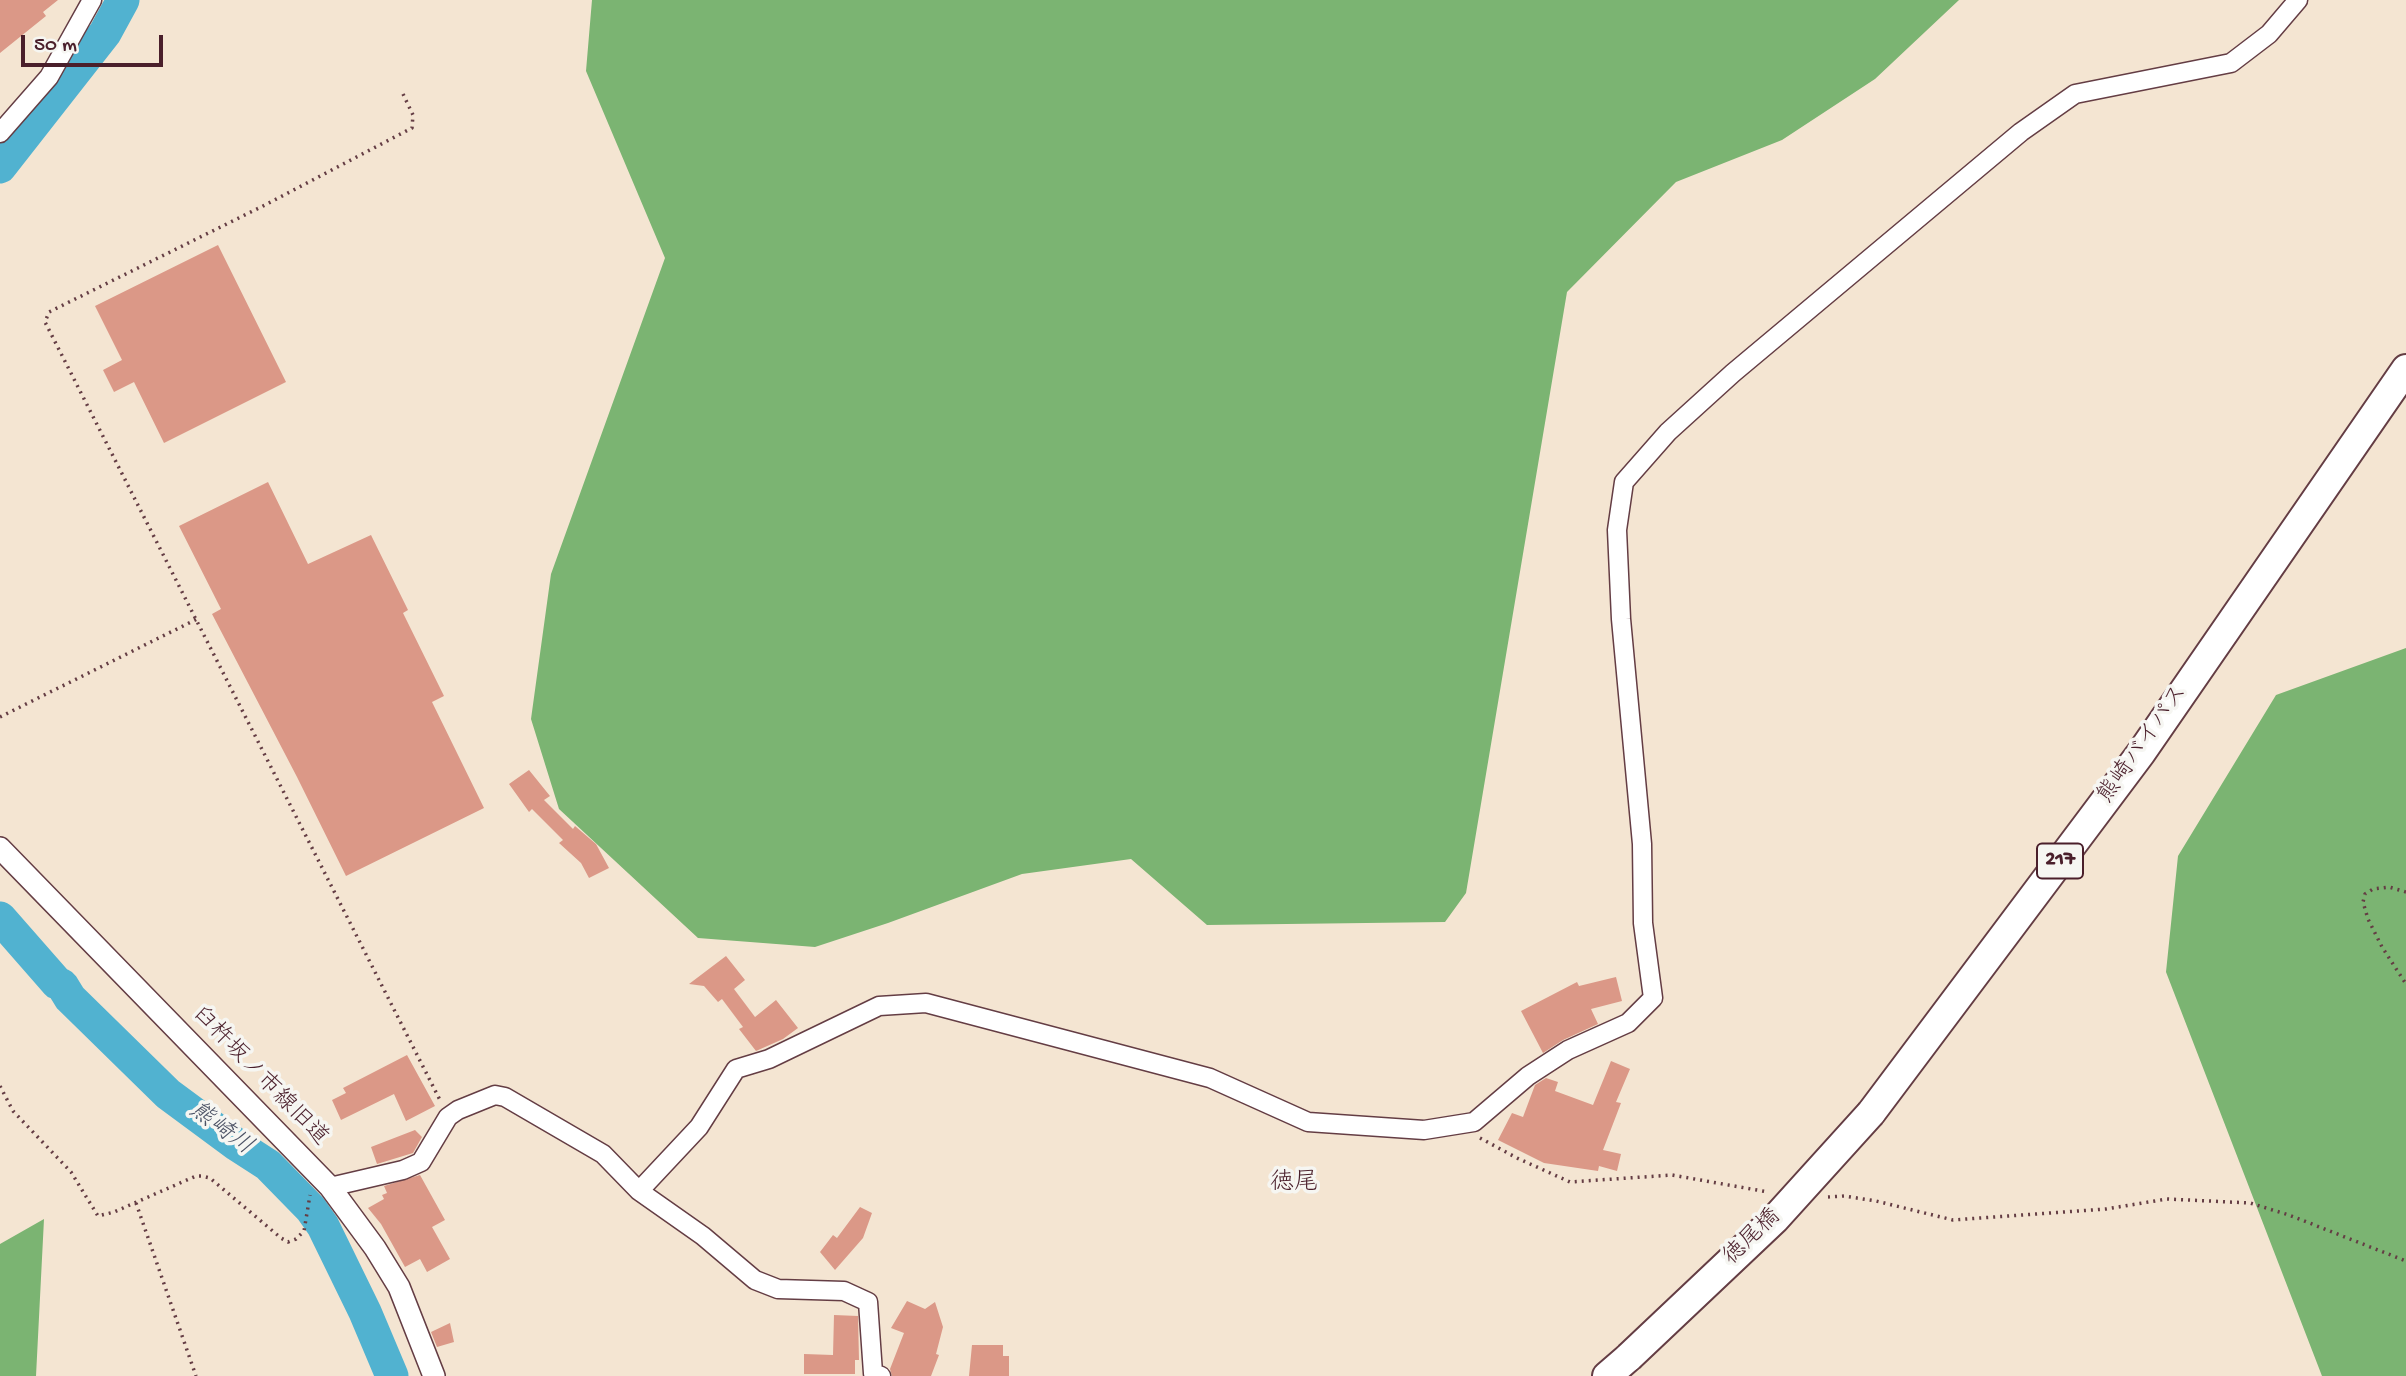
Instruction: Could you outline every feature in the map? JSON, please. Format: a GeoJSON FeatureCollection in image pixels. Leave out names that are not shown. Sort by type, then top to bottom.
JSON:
{"type":"FeatureCollection","features":[{"type":"Feature","properties":{"kind":"highway","name":"熊崎バイパス"},"geometry":{"type":"LineString","coordinates":[[1871,1113],[2141,753],[2406,369]]}},
{"type":"Feature","properties":{"kind":"highway","name":"徳尾橋"},"geometry":{"type":"LineString","coordinates":[[1607,1376],[1774,1219],[1871,1113]]}},
{"type":"Feature","properties":{"kind":"street"},"geometry":{"type":"LineString","coordinates":[[0,133],[49,77],[92,0]]}},
{"type":"Feature","properties":{"kind":"street"},"geometry":{"type":"LineString","coordinates":[[639,1191],[699,1126],[736,1069],[769,1059],[878,1006],[926,1003],[1197,1074],[1308,1122],[1424,1130],[1474,1122],[1528,1076],[1568,1050],[1628,1023],[1653,998],[1643,923],[1642,844],[1621,619],[1617,530],[1624,482],[1668,432],[1733,373],[2021,132],[2075,94],[2231,63],[2269,34],[2298,0]]}},
{"type":"Feature","properties":{"kind":"street","name":"臼杵坂ノ市線旧道"},"geometry":{"type":"LineString","coordinates":[[0,848],[375,1248],[399,1287],[434,1376]]}},
{"type":"Feature","properties":{"kind":"street"},"geometry":{"type":"LineString","coordinates":[[320,1189],[403,1170],[421,1162],[449,1117],[458,1110],[495,1095],[505,1097],[561,1132],[587,1143],[617,1167],[639,1191],[703,1236],[755,1280],[778,1289],[844,1291],[868,1302],[873,1373],[881,1376]]}},
{"type":"Feature","properties":{"kind":"path"},"geometry":{"type":"LineString","coordinates":[[403,94],[414,115],[412,128],[265,205],[49,312],[46,322],[449,1117]]}},
{"type":"Feature","properties":{"kind":"path"},"geometry":{"type":"LineString","coordinates":[[0,717],[197,619]]}},
{"type":"Feature","properties":{"kind":"path"},"geometry":{"type":"LineString","coordinates":[[2406,892],[2389,887],[2373,889],[2365,894],[2363,902],[2382,947],[2406,984]]}},
{"type":"Feature","properties":{"kind":"path"},"geometry":{"type":"LineString","coordinates":[[0,1087],[13,1111],[71,1172],[96,1215],[103,1216],[136,1203],[196,1175],[210,1178],[284,1241],[296,1239],[320,1189]]}},
{"type":"Feature","properties":{"kind":"path"},"geometry":{"type":"LineString","coordinates":[[1474,1122],[1481,1140],[1570,1182],[1672,1175],[1769,1193]]}},
{"type":"Feature","properties":{"kind":"path"},"geometry":{"type":"LineString","coordinates":[[1817,1197],[1844,1196],[1876,1201],[1953,1220],[2106,1209],[2167,1199],[2249,1203],[2289,1215],[2406,1261]]}},
{"type":"Feature","properties":{"kind":"path"},"geometry":{"type":"LineString","coordinates":[[136,1203],[196,1376]]}},
{"type":"Feature","properties":{"kind":"green space"},"geometry":{"type":"Polygon","coordinates":[[[592,0],[1959,0],[1875,79],[1782,140],[1676,182],[1567,292],[1466,893],[1445,922],[1207,925],[1131,859],[1022,874],[815,947],[698,938],[559,809],[531,719],[551,574],[665,258],[586,71],[592,0]]]}},
{"type":"Feature","properties":{"kind":"green space"},"geometry":{"type":"Polygon","coordinates":[[[2406,648],[2406,1376],[2322,1376],[2166,972],[2178,856],[2276,695],[2406,648]]]}},
{"type":"Feature","properties":{"kind":"green space"},"geometry":{"type":"Polygon","coordinates":[[[44,1219],[36,1376],[0,1376],[0,1244],[44,1219]]]}},
{"type":"Feature","properties":{"kind":"building"},"geometry":{"type":"Polygon","coordinates":[[[0,0],[58,0],[43,12],[46,16],[0,53],[0,0]]]}},
{"type":"Feature","properties":{"kind":"building"},"geometry":{"type":"Polygon","coordinates":[[[218,245],[286,382],[164,443],[134,382],[114,392],[103,370],[122,360],[95,306],[218,245]]]}},
{"type":"Feature","properties":{"kind":"building"},"geometry":{"type":"Polygon","coordinates":[[[268,482],[308,564],[371,535],[408,610],[403,613],[444,696],[432,702],[484,808],[346,876],[212,614],[221,609],[179,526],[268,482]]]}},
{"type":"Feature","properties":{"kind":"building"},"geometry":{"type":"Polygon","coordinates":[[[529,770],[550,796],[544,800],[573,829],[575,826],[596,844],[609,868],[589,878],[581,863],[559,843],[563,840],[532,809],[529,812],[509,784],[529,770]]]}},
{"type":"Feature","properties":{"kind":"building"},"geometry":{"type":"Polygon","coordinates":[[[726,956],[745,980],[734,989],[755,1017],[776,1000],[798,1028],[783,1039],[756,1051],[739,1029],[743,1027],[722,999],[718,1002],[704,986],[689,984],[726,956]]]}},
{"type":"Feature","properties":{"kind":"building"},"geometry":{"type":"Polygon","coordinates":[[[1616,977],[1622,1001],[1591,1009],[1598,1024],[1563,1040],[1543,1053],[1521,1011],[1577,982],[1579,986],[1616,977]]]}},
{"type":"Feature","properties":{"kind":"building"},"geometry":{"type":"Polygon","coordinates":[[[407,1055],[435,1106],[406,1121],[394,1094],[341,1120],[332,1100],[346,1093],[343,1088],[407,1055]]]}},
{"type":"Feature","properties":{"kind":"building"},"geometry":{"type":"Polygon","coordinates":[[[1611,1061],[1630,1069],[1616,1102],[1621,1103],[1603,1150],[1621,1154],[1617,1171],[1599,1166],[1598,1171],[1544,1163],[1498,1140],[1512,1113],[1523,1117],[1535,1085],[1546,1078],[1558,1082],[1555,1091],[1593,1105],[1611,1061]]]}},
{"type":"Feature","properties":{"kind":"building"},"geometry":{"type":"Polygon","coordinates":[[[415,1130],[422,1137],[413,1153],[377,1164],[371,1147],[415,1130]]]}},
{"type":"Feature","properties":{"kind":"building"},"geometry":{"type":"Polygon","coordinates":[[[420,1175],[445,1220],[432,1227],[450,1259],[427,1272],[420,1259],[405,1267],[381,1224],[368,1208],[384,1199],[382,1195],[387,1193],[384,1186],[420,1175]]]}},
{"type":"Feature","properties":{"kind":"building"},"geometry":{"type":"Polygon","coordinates":[[[860,1207],[872,1213],[863,1238],[835,1270],[820,1252],[833,1235],[837,1238],[860,1207]]]}},
{"type":"Feature","properties":{"kind":"building"},"geometry":{"type":"Polygon","coordinates":[[[907,1301],[925,1309],[935,1302],[943,1327],[936,1354],[939,1355],[931,1376],[892,1376],[890,1369],[904,1333],[891,1328],[907,1301]]]}},
{"type":"Feature","properties":{"kind":"building"},"geometry":{"type":"Polygon","coordinates":[[[834,1315],[858,1316],[859,1360],[855,1360],[855,1374],[804,1374],[804,1354],[833,1355],[834,1315]]]}},
{"type":"Feature","properties":{"kind":"building"},"geometry":{"type":"Polygon","coordinates":[[[450,1323],[454,1342],[437,1347],[431,1332],[450,1323]]]}},
{"type":"Feature","properties":{"kind":"building"},"geometry":{"type":"Polygon","coordinates":[[[972,1345],[1003,1345],[1003,1356],[1009,1356],[1009,1376],[969,1376],[972,1345]]]}},
{"type":"Feature","properties":{"kind":"waterway","name":"熊崎川"},"geometry":{"type":"LineString","coordinates":[[0,167],[105,33],[123,0]]}},
{"type":"Feature","properties":{"kind":"waterway","name":"熊崎川"},"geometry":{"type":"LineString","coordinates":[[0,918],[57,983],[62,985],[70,998],[168,1094],[268,1165],[311,1209],[323,1226],[365,1312],[392,1376]]}},
{"type":"Feature","properties":{"kind":"district","name":"徳尾"},"geometry":{"type":"Point","coordinates":[1294,1184]}}]}
